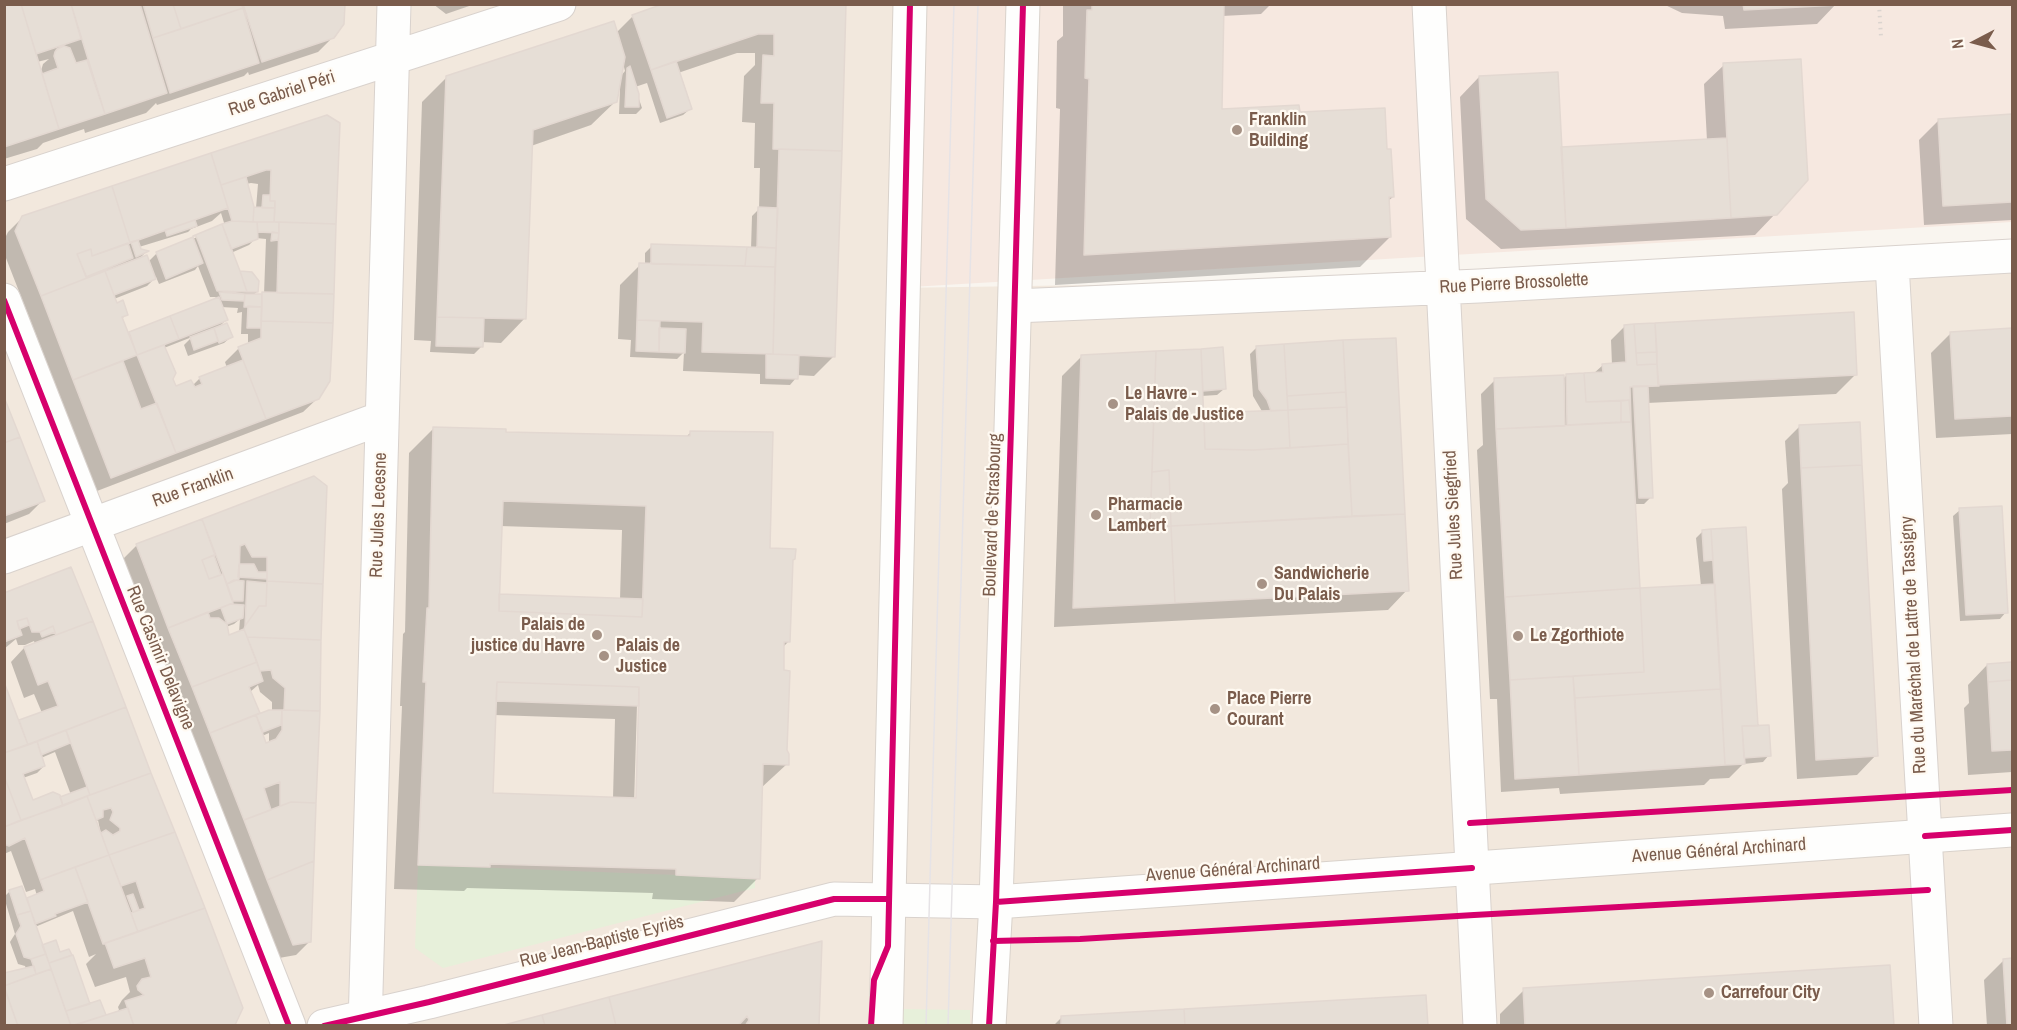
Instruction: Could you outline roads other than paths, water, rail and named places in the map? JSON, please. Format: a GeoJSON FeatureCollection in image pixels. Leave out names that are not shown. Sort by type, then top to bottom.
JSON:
{"type":"FeatureCollection","features":[{"type":"Feature","properties":{"kind":"street","name":"Rue Jules Lecesne"},"geometry":{"type":"LineString","coordinates":[[365,1021],[394,4]]}},
{"type":"Feature","properties":{"kind":"street","name":"Rue Gabriel Péri"},"geometry":{"type":"LineString","coordinates":[[4,184],[559,4]]}},
{"type":"Feature","properties":{"kind":"street"},"geometry":{"type":"LineString","coordinates":[[886,1026],[910,4]]}},
{"type":"Feature","properties":{"kind":"street","name":"Boulevard de Strasbourg"},"geometry":{"type":"LineString","coordinates":[[989,1026],[996,902],[1023,4]]}},
{"type":"Feature","properties":{"kind":"street","name":"Rue Jules Siegfried"},"geometry":{"type":"LineString","coordinates":[[1429,4],[1480,1026]]}},
{"type":"Feature","properties":{"kind":"street","name":"Rue Pierre Brossolette"},"geometry":{"type":"LineString","coordinates":[[1015,306],[1443,288],[2013,256]]}},
{"type":"Feature","properties":{"kind":"street","name":"Rue du Maréchal de Lattre de Tassigny"},"geometry":{"type":"LineString","coordinates":[[1892,264],[1936,1026]]}},
{"type":"Feature","properties":{"kind":"street","name":"Rue Casimir Delavigne"},"geometry":{"type":"LineString","coordinates":[[4,300],[289,1026]]}},
{"type":"Feature","properties":{"kind":"street","name":"Rue Franklin"},"geometry":{"type":"LineString","coordinates":[[4,557],[382,418]]}},
{"type":"Feature","properties":{"kind":"street","name":"Avenue Général Archinard"},"geometry":{"type":"LineString","coordinates":[[996,902],[2013,830]]}},
{"type":"Feature","properties":{"kind":"street","name":"Rue Jean-Baptiste Eyriès"},"geometry":{"type":"LineString","coordinates":[[324,1026],[365,1021],[441,999],[834,899],[996,902]]}},
{"type":"Feature","properties":{"kind":"tram line"},"geometry":{"type":"LineString","coordinates":[[926,1026],[954,4]]}},
{"type":"Feature","properties":{"kind":"tram line"},"geometry":{"type":"LineString","coordinates":[[948,1026],[978,4]]}},
{"type":"Feature","properties":{"kind":"place","name":"Franklin Building"},"geometry":{"type":"Point","coordinates":[1237,130]}},
{"type":"Feature","properties":{"kind":"place","name":"Le Havre - Palais de Justice"},"geometry":{"type":"Point","coordinates":[1113,404]}},
{"type":"Feature","properties":{"kind":"place","name":"Pharmacie Lambert"},"geometry":{"type":"Point","coordinates":[1096,515]}},
{"type":"Feature","properties":{"kind":"place","name":"Sandwicherie Du Palais"},"geometry":{"type":"Point","coordinates":[1262,584]}},
{"type":"Feature","properties":{"kind":"place","name":"Palais de justice du Havre"},"geometry":{"type":"Point","coordinates":[597,635]}},
{"type":"Feature","properties":{"kind":"place","name":"Le Zgorthiote"},"geometry":{"type":"Point","coordinates":[1518,636]}},
{"type":"Feature","properties":{"kind":"place","name":"Palais de Justice"},"geometry":{"type":"Point","coordinates":[604,656]}},
{"type":"Feature","properties":{"kind":"place","name":"Place Pierre Courant"},"geometry":{"type":"Point","coordinates":[1215,709]}},
{"type":"Feature","properties":{"kind":"place","name":"Carrefour City"},"geometry":{"type":"Point","coordinates":[1709,993]}}]}
